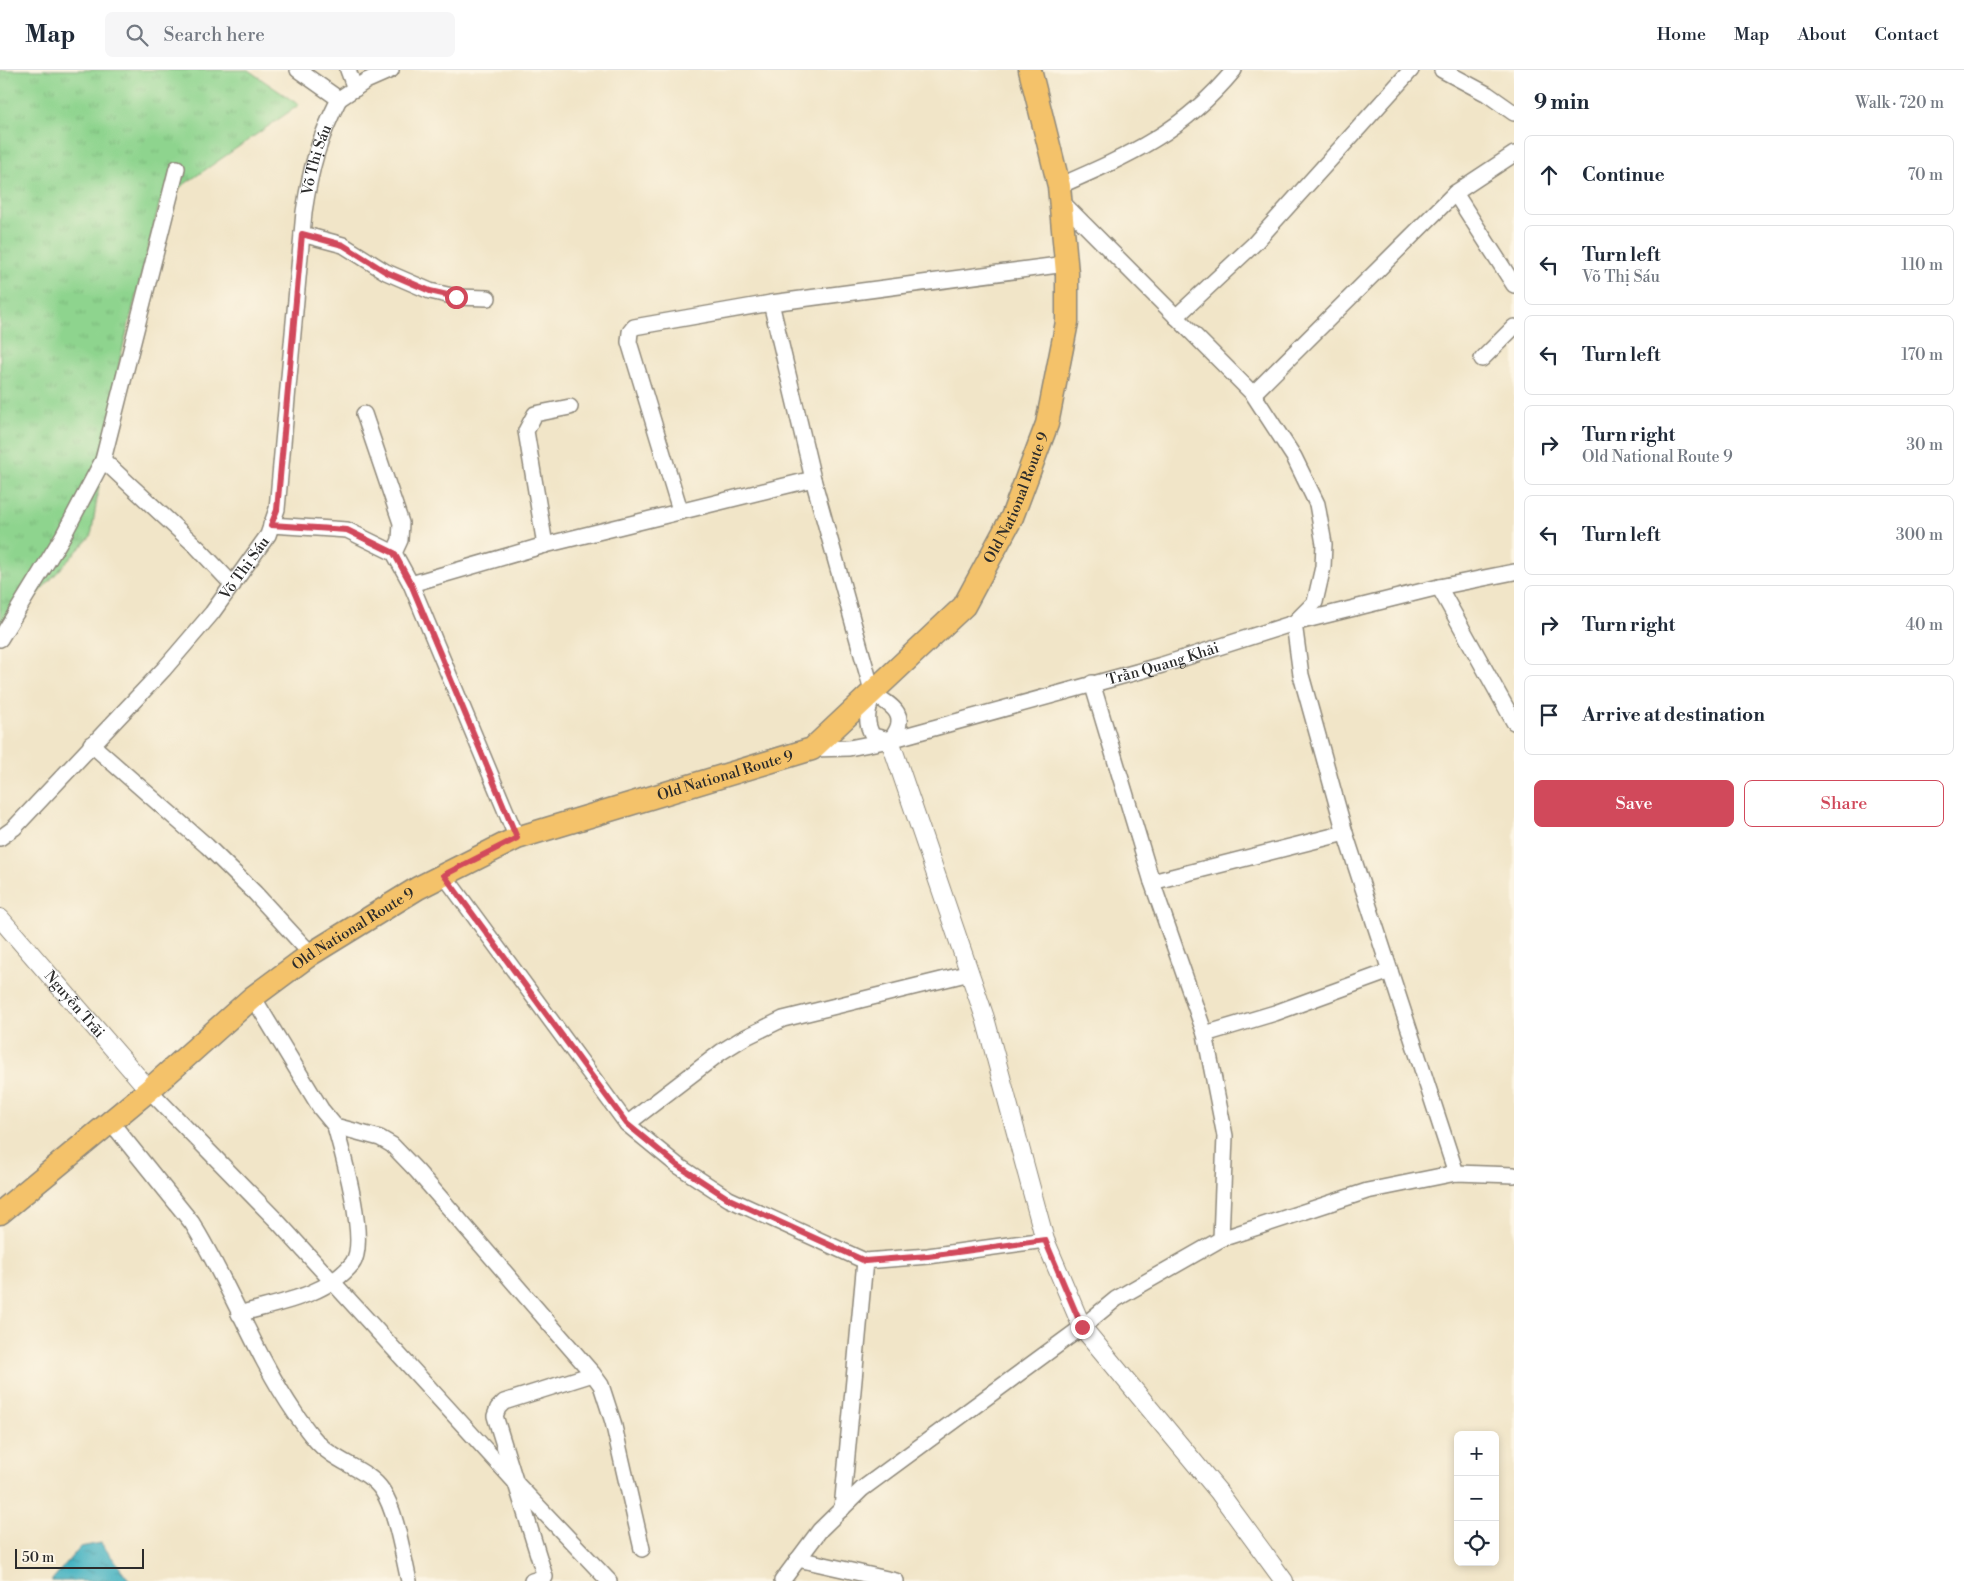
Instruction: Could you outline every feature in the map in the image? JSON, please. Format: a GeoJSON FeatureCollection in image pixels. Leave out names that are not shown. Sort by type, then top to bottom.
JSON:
{"type":"FeatureCollection","features":[{"type":"Feature","properties":{"kind":"main road","name":"Old National Route 9"},"geometry":{"type":"LineString","coordinates":[[0,1214],[149,1090],[253,997],[311,954],[418,888],[517,838],[812,749],[873,694],[964,606],[1012,517],[1047,424],[1067,322],[1066,264],[1060,193],[1030,70]]}},
{"type":"Feature","properties":{"kind":"street"},"geometry":{"type":"LineString","coordinates":[[298,70],[339,99],[391,70]]}},
{"type":"Feature","properties":{"kind":"street"},"geometry":{"type":"LineString","coordinates":[[348,70],[355,89]]}},
{"type":"Feature","properties":{"kind":"street"},"geometry":{"type":"LineString","coordinates":[[1234,70],[1208,99],[1170,131],[1060,193],[1176,318],[1253,394],[1294,458],[1317,504],[1324,544],[1323,567],[1315,602],[1294,623],[1301,675],[1345,833],[1456,1173]]}},
{"type":"Feature","properties":{"kind":"street"},"geometry":{"type":"LineString","coordinates":[[1176,318],[1254,244],[1411,70]]}},
{"type":"Feature","properties":{"kind":"street"},"geometry":{"type":"LineString","coordinates":[[1442,70],[1487,94],[1514,113]]}},
{"type":"Feature","properties":{"kind":"street","name":"Võ Thị Sáu"},"geometry":{"type":"LineString","coordinates":[[0,838],[14,828],[91,744],[164,669],[212,613],[268,535],[277,510],[302,234],[310,168],[322,133],[339,99]]}},
{"type":"Feature","properties":{"kind":"street"},"geometry":{"type":"LineString","coordinates":[[1253,394],[1455,193],[1514,154]]}},
{"type":"Feature","properties":{"kind":"street"},"geometry":{"type":"LineString","coordinates":[[0,639],[63,536],[102,460],[177,168]]}},
{"type":"Feature","properties":{"kind":"street"},"geometry":{"type":"LineString","coordinates":[[1455,193],[1514,285]]}},
{"type":"Feature","properties":{"kind":"street"},"geometry":{"type":"LineString","coordinates":[[302,234],[343,245],[386,272],[430,291],[456,297],[488,298]]}},
{"type":"Feature","properties":{"kind":"street"},"geometry":{"type":"LineString","coordinates":[[680,510],[629,342],[630,332],[638,324],[771,303],[1066,264]]}},
{"type":"Feature","properties":{"kind":"street"},"geometry":{"type":"LineString","coordinates":[[771,303],[813,479],[873,694],[867,714],[868,728],[872,736],[890,740]]}},
{"type":"Feature","properties":{"kind":"street"},"geometry":{"type":"LineString","coordinates":[[1482,359],[1514,326]]}},
{"type":"Feature","properties":{"kind":"street"},"geometry":{"type":"LineString","coordinates":[[544,545],[526,431],[535,414],[570,406]]}},
{"type":"Feature","properties":{"kind":"street"},"geometry":{"type":"LineString","coordinates":[[364,414],[401,523],[400,540],[394,553]]}},
{"type":"Feature","properties":{"kind":"street"},"geometry":{"type":"LineString","coordinates":[[102,460],[198,548],[233,585]]}},
{"type":"Feature","properties":{"kind":"street"},"geometry":{"type":"LineString","coordinates":[[411,584],[544,545],[680,510],[813,479]]}},
{"type":"Feature","properties":{"kind":"street"},"geometry":{"type":"LineString","coordinates":[[271,525],[347,530],[394,553],[411,584],[517,838]]}},
{"type":"Feature","properties":{"kind":"street","name":"Trần Quang Khải"},"geometry":{"type":"LineString","coordinates":[[812,749],[849,748],[890,740],[1162,665],[1294,623],[1514,572]]}},
{"type":"Feature","properties":{"kind":"street"},"geometry":{"type":"LineString","coordinates":[[1439,588],[1514,722]]}},
{"type":"Feature","properties":{"kind":"street"},"geometry":{"type":"LineString","coordinates":[[1092,683],[1152,882],[1205,1034],[1225,1136],[1221,1239]]}},
{"type":"Feature","properties":{"kind":"street"},"geometry":{"type":"LineString","coordinates":[[873,694],[891,704],[900,719],[899,730],[890,740]]}},
{"type":"Feature","properties":{"kind":"street"},"geometry":{"type":"LineString","coordinates":[[890,740],[985,1018],[1045,1240],[1082,1327],[1218,1491],[1284,1581]]}},
{"type":"Feature","properties":{"kind":"street"},"geometry":{"type":"LineString","coordinates":[[91,744],[207,846],[255,893],[311,954]]}},
{"type":"Feature","properties":{"kind":"street"},"geometry":{"type":"LineString","coordinates":[[1152,882],[1345,833]]}},
{"type":"Feature","properties":{"kind":"street"},"geometry":{"type":"LineString","coordinates":[[444,875],[627,1124],[677,1165],[729,1199],[865,1261],[928,1256],[1045,1240]]}},
{"type":"Feature","properties":{"kind":"street","name":"Nguyễn Trãi"},"geometry":{"type":"LineString","coordinates":[[0,918],[149,1090]]}},
{"type":"Feature","properties":{"kind":"street"},"geometry":{"type":"LineString","coordinates":[[1205,1034],[1275,1013],[1390,971]]}},
{"type":"Feature","properties":{"kind":"street"},"geometry":{"type":"LineString","coordinates":[[627,1124],[721,1052],[742,1039],[783,1019],[970,973]]}},
{"type":"Feature","properties":{"kind":"street"},"geometry":{"type":"LineString","coordinates":[[239,1314],[313,1292],[332,1281],[354,1262],[358,1240],[355,1207],[345,1159],[334,1126],[253,997]]}},
{"type":"Feature","properties":{"kind":"street"},"geometry":{"type":"LineString","coordinates":[[149,1090],[278,1222],[516,1483],[609,1581]]}},
{"type":"Feature","properties":{"kind":"street"},"geometry":{"type":"LineString","coordinates":[[110,1121],[192,1223],[281,1391],[318,1443],[329,1453],[372,1479],[382,1490],[389,1504],[409,1581]]}},
{"type":"Feature","properties":{"kind":"street"},"geometry":{"type":"LineString","coordinates":[[334,1126],[380,1138],[392,1145],[424,1178],[593,1374],[601,1385],[613,1422],[642,1549]]}},
{"type":"Feature","properties":{"kind":"street"},"geometry":{"type":"LineString","coordinates":[[782,1581],[820,1530],[862,1489],[1082,1327],[1116,1299],[1221,1239],[1367,1191],[1456,1173],[1514,1175]]}},
{"type":"Feature","properties":{"kind":"street"},"geometry":{"type":"LineString","coordinates":[[842,1509],[865,1261]]}},
{"type":"Feature","properties":{"kind":"street"},"geometry":{"type":"LineString","coordinates":[[532,1581],[545,1577],[495,1416],[498,1408],[504,1402],[593,1374]]}},
{"type":"Feature","properties":{"kind":"street"},"geometry":{"type":"LineString","coordinates":[[798,1559],[896,1581]]}},
{"type":"Feature","properties":{"kind":"green space"},"geometry":{"type":"Polygon","coordinates":[[[0,70],[248,70],[299,105],[160,201],[119,363],[91,536],[0,634],[0,70]]]}},
{"type":"Feature","properties":{"kind":"water"},"geometry":{"type":"Polygon","coordinates":[[[101,1543],[130,1581],[51,1581],[80,1547],[101,1543]]]}},
{"type":"Feature","properties":{"kind":"route"},"geometry":{"type":"LineString","coordinates":[[456,297],[430,291],[403,280],[386,272],[343,245],[302,234],[277,510],[271,525],[347,530],[394,553],[411,584],[517,838],[444,875],[627,1124],[677,1165],[729,1199],[865,1261],[928,1256],[1045,1240],[1082,1327]]}}]}
